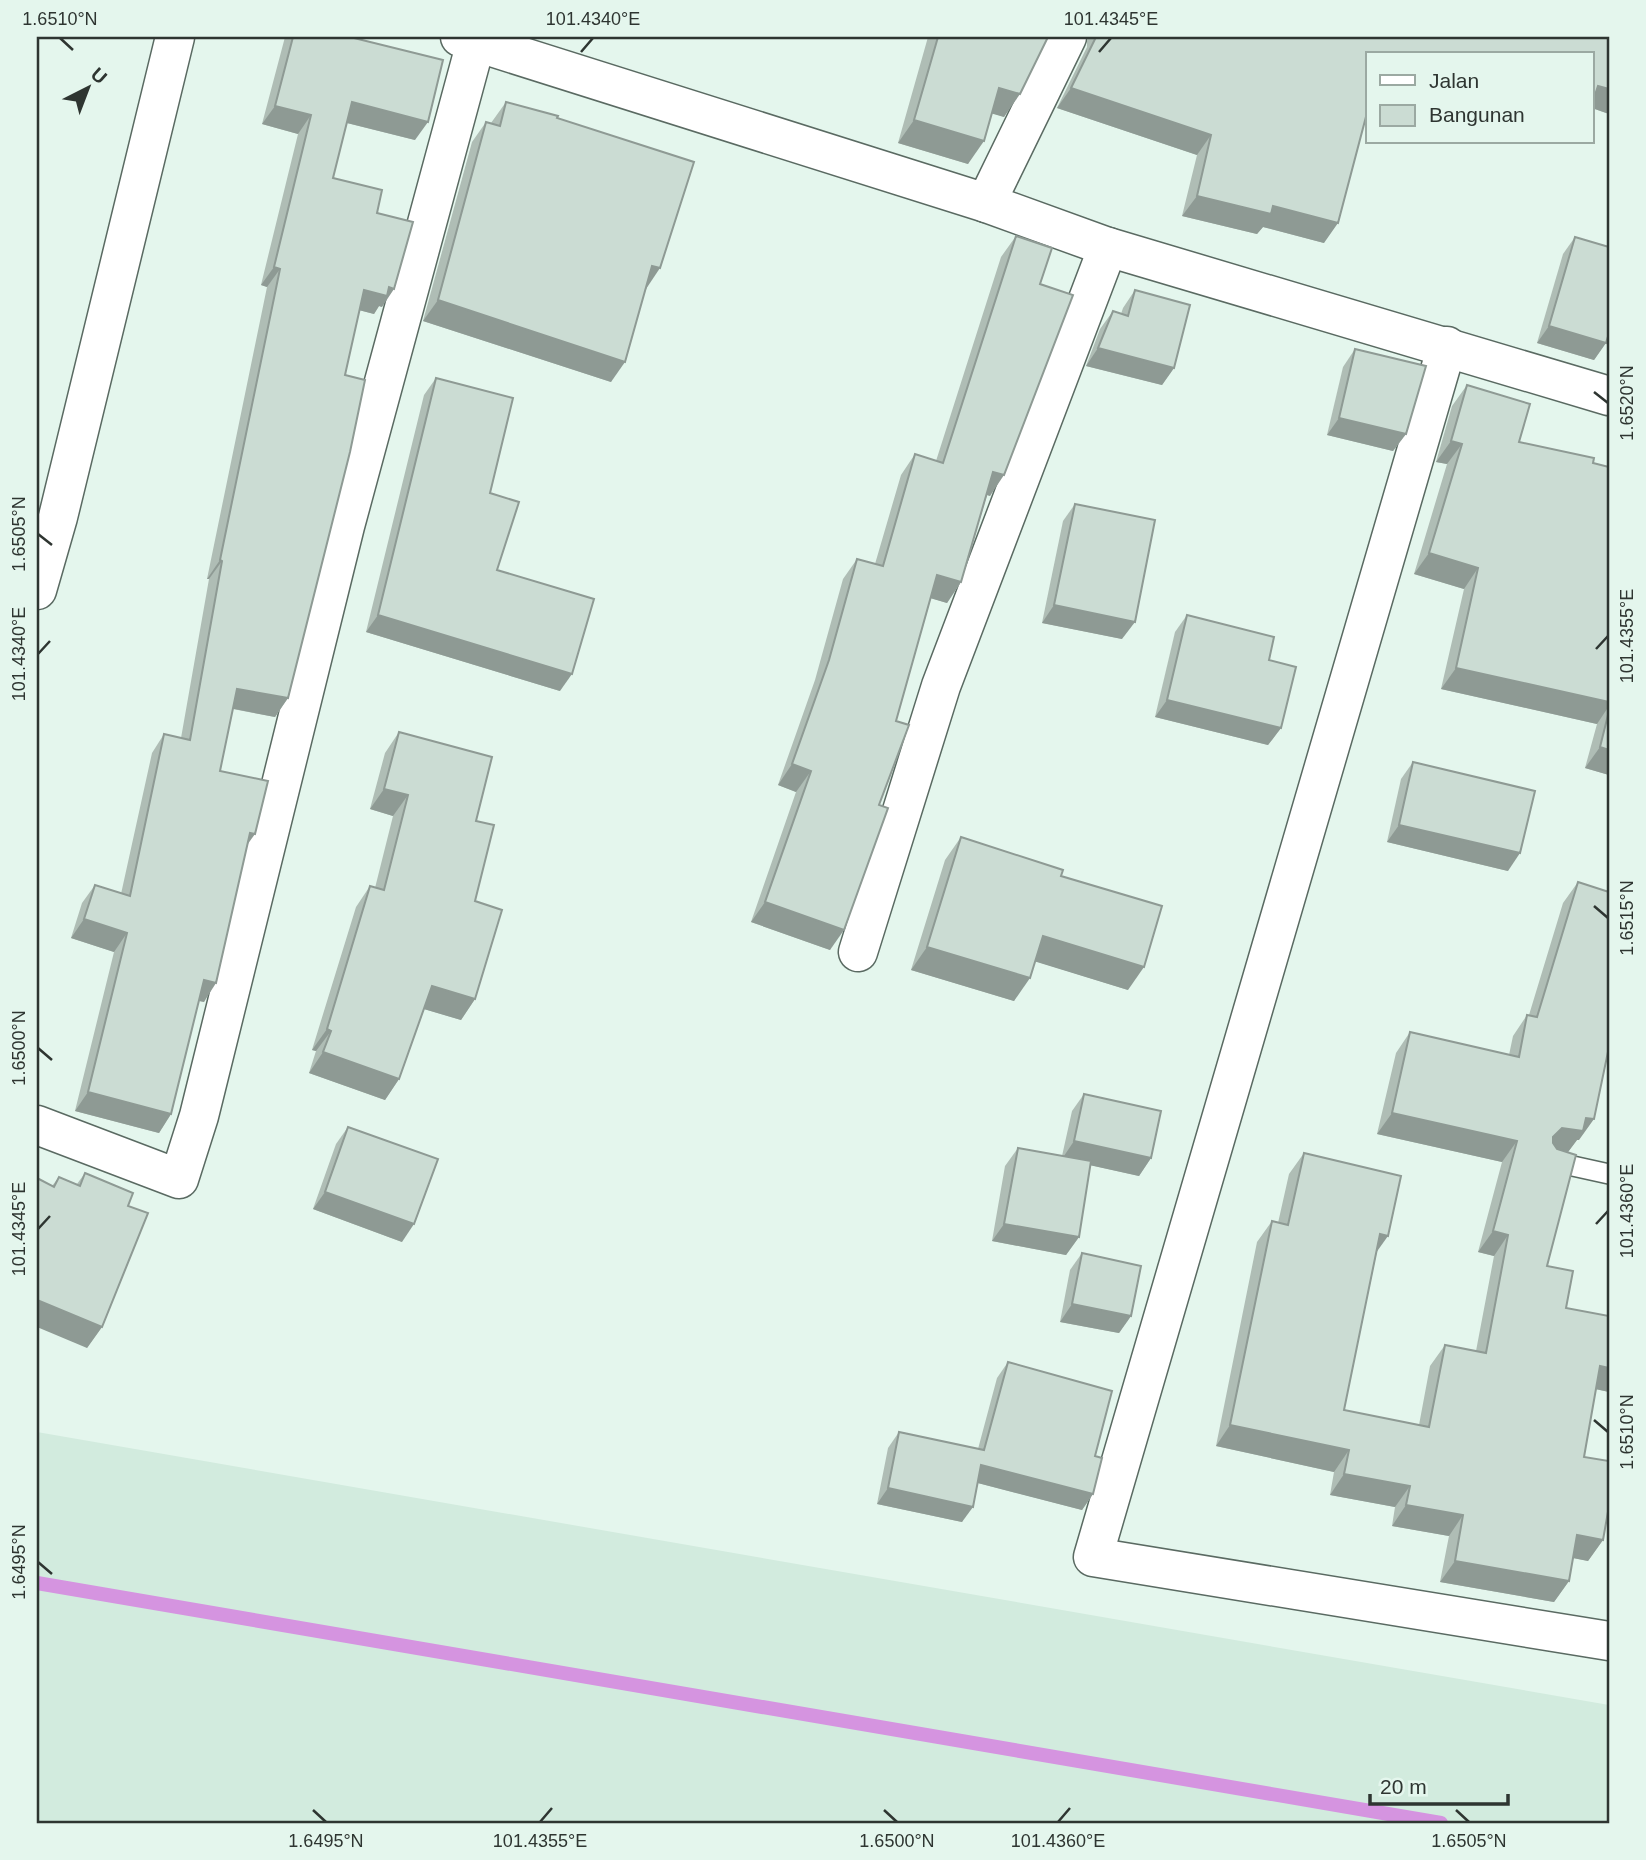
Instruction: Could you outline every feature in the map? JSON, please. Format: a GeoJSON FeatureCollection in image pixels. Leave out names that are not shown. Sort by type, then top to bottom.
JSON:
{"type":"FeatureCollection","features":[{"type":"Feature","properties":{"kind":"street"},"geometry":{"type":"LineString","coordinates":[[37,590],[58,517],[175,37]]}},
{"type":"Feature","properties":{"kind":"street"},"geometry":{"type":"LineString","coordinates":[[986,203],[1067,37]]}},
{"type":"Feature","properties":{"kind":"street"},"geometry":{"type":"LineString","coordinates":[[37,1125],[179,1179],[199,1116],[468,39],[986,203],[1108,247],[1609,396]]}},
{"type":"Feature","properties":{"kind":"street"},"geometry":{"type":"LineString","coordinates":[[858,951],[941,686],[1108,247]]}},
{"type":"Feature","properties":{"kind":"street"},"geometry":{"type":"LineString","coordinates":[[1447,346],[1093,1557],[1609,1641]]}},
{"type":"Feature","properties":{"kind":"lane"},"geometry":{"type":"LineString","coordinates":[[1550,1161],[1609,1174]]}},
{"type":"Feature","properties":{"kind":"shaded area"},"geometry":{"type":"Polygon","coordinates":[[[37,1432],[1609,1705],[1609,1823],[37,1823],[37,1432]]]}},
{"type":"Feature","properties":{"kind":"building"},"geometry":{"type":"Polygon","coordinates":[[[293,37],[350,37],[443,60],[428,122],[352,102],[333,178],[382,190],[377,213],[413,222],[394,289],[389,287],[387,296],[364,290],[345,375],[365,380],[350,452],[288,698],[237,689],[220,771],[268,781],[255,834],[250,833],[216,983],[204,980],[171,1114],[88,1092],[127,933],[84,919],[95,885],[130,896],[164,734],[190,740],[222,561],[220,560],[280,269],[274,267],[311,115],[275,106],[293,37]]]}},
{"type":"Feature","properties":{"kind":"building"},"geometry":{"type":"Polygon","coordinates":[[[938,37],[1048,37],[1020,94],[999,88],[984,141],[914,120],[938,37]]]}},
{"type":"Feature","properties":{"kind":"building"},"geometry":{"type":"Polygon","coordinates":[[[1096,37],[1609,37],[1609,89],[1598,86],[1594,98],[1594,52],[1366,52],[1366,117],[1338,223],[1273,206],[1271,214],[1197,196],[1211,135],[1071,88],[1096,37]]]}},
{"type":"Feature","properties":{"kind":"building"},"geometry":{"type":"Polygon","coordinates":[[[506,102],[558,116],[557,118],[694,162],[660,268],[652,266],[625,362],[438,300],[486,122],[500,126],[506,102]]]}},
{"type":"Feature","properties":{"kind":"building"},"geometry":{"type":"Polygon","coordinates":[[[1016,236],[1052,248],[1040,284],[1073,295],[1004,475],[993,472],[961,582],[937,575],[896,721],[909,725],[879,805],[888,808],[844,930],[765,902],[811,771],[792,764],[829,660],[857,559],[883,566],[915,454],[943,463],[1016,236]]]}},
{"type":"Feature","properties":{"kind":"building"},"geometry":{"type":"Polygon","coordinates":[[[1575,237],[1609,247],[1609,333],[1606,343],[1549,326],[1575,237]]]}},
{"type":"Feature","properties":{"kind":"building"},"geometry":{"type":"Polygon","coordinates":[[[1135,290],[1190,305],[1174,368],[1098,348],[1113,311],[1128,316],[1135,290]]]}},
{"type":"Feature","properties":{"kind":"building"},"geometry":{"type":"Polygon","coordinates":[[[1355,349],[1426,366],[1406,434],[1339,418],[1355,349]]]}},
{"type":"Feature","properties":{"kind":"building"},"geometry":{"type":"Polygon","coordinates":[[[436,378],[513,398],[490,493],[519,502],[497,570],[594,599],[572,674],[378,615],[436,378]]]}},
{"type":"Feature","properties":{"kind":"building"},"geometry":{"type":"Polygon","coordinates":[[[1467,385],[1530,404],[1519,442],[1594,458],[1593,463],[1609,467],[1609,702],[1456,668],[1478,568],[1429,553],[1462,444],[1451,441],[1467,385]]]}},
{"type":"Feature","properties":{"kind":"building"},"geometry":{"type":"Polygon","coordinates":[[[1075,504],[1155,520],[1135,622],[1054,605],[1075,504]]]}},
{"type":"Feature","properties":{"kind":"building"},"geometry":{"type":"Polygon","coordinates":[[[1187,615],[1274,637],[1269,660],[1296,667],[1281,728],[1167,700],[1187,615]]]}},
{"type":"Feature","properties":{"kind":"building"},"geometry":{"type":"Polygon","coordinates":[[[1609,711],[1609,750],[1600,747],[1609,711]]]}},
{"type":"Feature","properties":{"kind":"building"},"geometry":{"type":"Polygon","coordinates":[[[399,732],[492,757],[476,821],[494,825],[475,901],[502,910],[475,999],[432,986],[399,1079],[323,1052],[331,1031],[327,1029],[370,886],[384,890],[408,795],[384,789],[399,732]]]}},
{"type":"Feature","properties":{"kind":"building"},"geometry":{"type":"Polygon","coordinates":[[[1413,762],[1535,791],[1520,853],[1399,825],[1413,762]]]}},
{"type":"Feature","properties":{"kind":"building"},"geometry":{"type":"Polygon","coordinates":[[[961,837],[1063,870],[1061,876],[1162,906],[1144,967],[1043,936],[1030,978],[927,947],[961,837]]]}},
{"type":"Feature","properties":{"kind":"building"},"geometry":{"type":"Polygon","coordinates":[[[1578,882],[1609,892],[1609,1047],[1594,1119],[1586,1118],[1583,1131],[1562,1128],[1553,1137],[1557,1149],[1576,1155],[1547,1266],[1573,1271],[1566,1308],[1609,1316],[1609,1368],[1600,1366],[1584,1457],[1609,1461],[1609,1506],[1603,1540],[1577,1535],[1569,1581],[1455,1561],[1463,1515],[1406,1505],[1410,1486],[1344,1474],[1349,1450],[1230,1425],[1272,1221],[1288,1225],[1304,1153],[1401,1176],[1388,1236],[1380,1234],[1344,1410],[1429,1427],[1445,1345],[1486,1353],[1508,1235],[1493,1231],[1517,1141],[1392,1113],[1410,1032],[1519,1057],[1527,1015],[1537,1017],[1578,882]]]}},
{"type":"Feature","properties":{"kind":"building"},"geometry":{"type":"Polygon","coordinates":[[[1084,1094],[1161,1111],[1151,1158],[1074,1141],[1084,1094]]]}},
{"type":"Feature","properties":{"kind":"building"},"geometry":{"type":"Polygon","coordinates":[[[348,1127],[438,1159],[414,1224],[325,1192],[348,1127]]]}},
{"type":"Feature","properties":{"kind":"building"},"geometry":{"type":"Polygon","coordinates":[[[1018,1148],[1091,1161],[1079,1237],[1004,1224],[1018,1148]]]}},
{"type":"Feature","properties":{"kind":"building"},"geometry":{"type":"Polygon","coordinates":[[[85,1173],[133,1193],[128,1206],[148,1213],[102,1327],[37,1300],[37,1178],[54,1187],[59,1177],[80,1186],[85,1173]]]}},
{"type":"Feature","properties":{"kind":"building"},"geometry":{"type":"Polygon","coordinates":[[[1082,1253],[1141,1266],[1131,1316],[1072,1304],[1082,1253]]]}},
{"type":"Feature","properties":{"kind":"building"},"geometry":{"type":"Polygon","coordinates":[[[1008,1362],[1112,1391],[1095,1456],[1102,1458],[1093,1494],[981,1465],[973,1507],[888,1488],[899,1432],[984,1450],[1008,1362]]]}},
{"type":"Feature","properties":{"kind":"waterway"},"geometry":{"type":"LineString","coordinates":[[37,1583],[1441,1823]]}}]}
